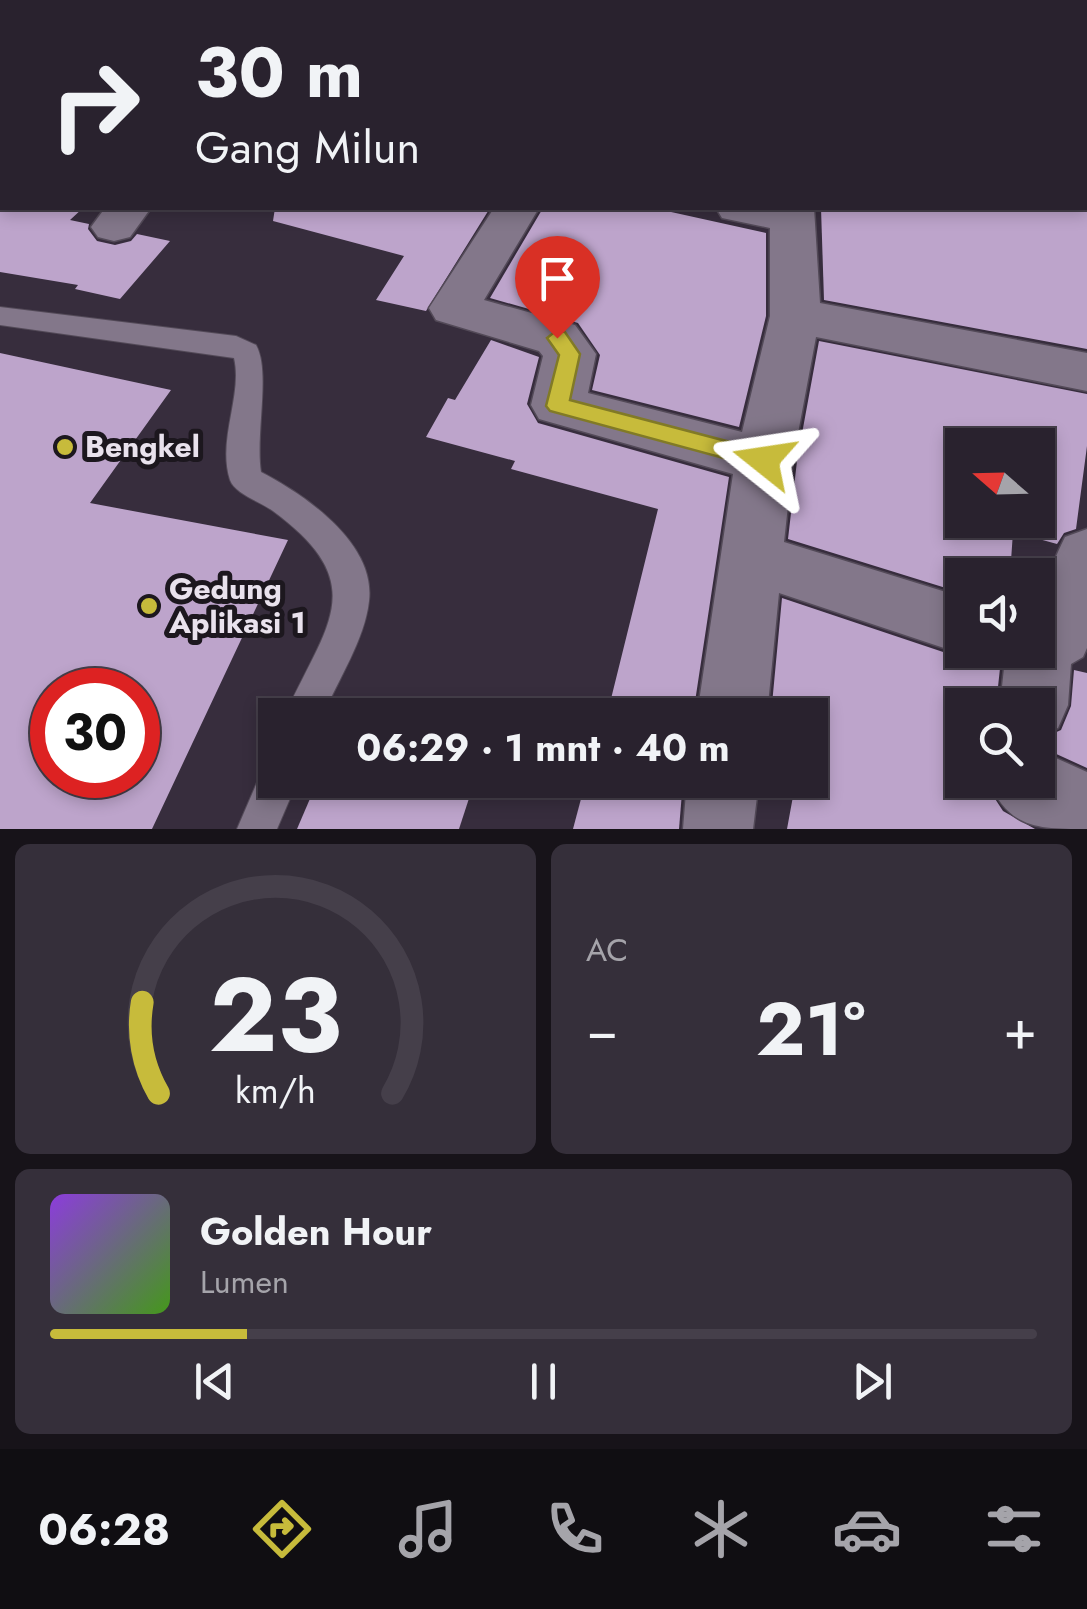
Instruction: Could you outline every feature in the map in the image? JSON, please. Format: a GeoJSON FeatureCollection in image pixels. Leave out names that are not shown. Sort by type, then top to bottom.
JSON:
{"type":"FeatureCollection","features":[{"type":"Feature","properties":{"kind":"street"},"geometry":{"type":"LineString","coordinates":[[515,210],[454,308],[557,338],[567,346],[570,354],[558,406],[764,460]]}},
{"type":"Feature","properties":{"kind":"street"},"geometry":{"type":"LineString","coordinates":[[734,698],[764,460],[795,316],[791,213],[759,210]]}},
{"type":"Feature","properties":{"kind":"street"},"geometry":{"type":"LineString","coordinates":[[795,316],[1087,372]]}},
{"type":"Feature","properties":{"kind":"street"},"geometry":{"type":"LineString","coordinates":[[1055,650],[1087,555]]}},
{"type":"Feature","properties":{"kind":"street"},"geometry":{"type":"LineString","coordinates":[[752,558],[945,620]]}},
{"type":"Feature","properties":{"kind":"street"},"geometry":{"type":"LineString","coordinates":[[1055,798],[1087,809]]}},
{"type":"Feature","properties":{"kind":"lane"},"geometry":{"type":"LineString","coordinates":[[0,316],[236,346],[246,352],[250,364],[241,444],[246,478],[313,521],[350,574],[352,600],[311,698]]}},
{"type":"Feature","properties":{"kind":"lane"},"geometry":{"type":"LineString","coordinates":[[257,829],[270,798]]}},
{"type":"Feature","properties":{"kind":"building"},"geometry":{"type":"Polygon","coordinates":[[[0,210],[81,210],[70,220],[89,224],[88,229],[97,241],[115,245],[131,241],[137,234],[170,241],[120,299],[75,289],[78,285],[0,272],[0,210]]]}},
{"type":"Feature","properties":{"kind":"building"},"geometry":{"type":"Polygon","coordinates":[[[275,210],[489,210],[426,311],[376,300],[404,256],[273,221],[275,210]]]}},
{"type":"Feature","properties":{"kind":"building"},"geometry":{"type":"Polygon","coordinates":[[[542,210],[662,210],[766,233],[766,316],[739,427],[592,390],[600,355],[578,323],[490,298],[542,210]]]}},
{"type":"Feature","properties":{"kind":"building"},"geometry":{"type":"Polygon","coordinates":[[[821,210],[1087,210],[1087,349],[824,300],[821,210]]]}},
{"type":"Feature","properties":{"kind":"building"},"geometry":{"type":"Polygon","coordinates":[[[491,340],[539,357],[527,404],[538,423],[729,477],[696,698],[611,698],[658,509],[511,469],[515,461],[426,437],[448,398],[455,400],[491,340]]]}},
{"type":"Feature","properties":{"kind":"building"},"geometry":{"type":"Polygon","coordinates":[[[819,341],[1087,394],[1087,446],[1076,529],[1064,533],[1057,544],[1035,538],[1055,538],[1055,428],[945,428],[945,538],[1013,538],[1011,558],[945,558],[945,588],[788,539],[797,461],[819,341]]]}},
{"type":"Feature","properties":{"kind":"building","name":"Gedung Aplikasi 1"},"geometry":{"type":"Polygon","coordinates":[[[0,353],[171,390],[90,503],[288,540],[152,829],[0,829],[0,353]]]}},
{"type":"Feature","properties":{"kind":"building"},"geometry":{"type":"Polygon","coordinates":[[[782,598],[945,653],[945,668],[1000,668],[998,688],[945,688],[945,798],[995,798],[1003,811],[1035,829],[787,829],[793,798],[828,798],[828,698],[773,698],[782,598]]]}},
{"type":"Feature","properties":{"kind":"building"},"geometry":{"type":"Polygon","coordinates":[[[1074,670],[1087,673],[1087,768],[1055,753],[1055,733],[1061,730],[1071,706],[1074,670]]]}},
{"type":"Feature","properties":{"kind":"building"},"geometry":{"type":"Polygon","coordinates":[[[310,798],[469,798],[459,829],[297,829],[310,798]]]}},
{"type":"Feature","properties":{"kind":"building"},"geometry":{"type":"Polygon","coordinates":[[[581,798],[682,798],[679,829],[573,829],[581,798]]]}},
{"type":"Feature","properties":{"kind":"place","name":"Bengkel"},"geometry":{"type":"Point","coordinates":[65,447]}},
{"type":"Feature","properties":{"kind":"place","name":"Gedung Aplikasi 1"},"geometry":{"type":"Point","coordinates":[149,606]}},
{"type":"Feature","properties":{"kind":"route"},"geometry":{"type":"LineString","coordinates":[[557,338],[570,354],[558,406],[764,460]]}}]}
